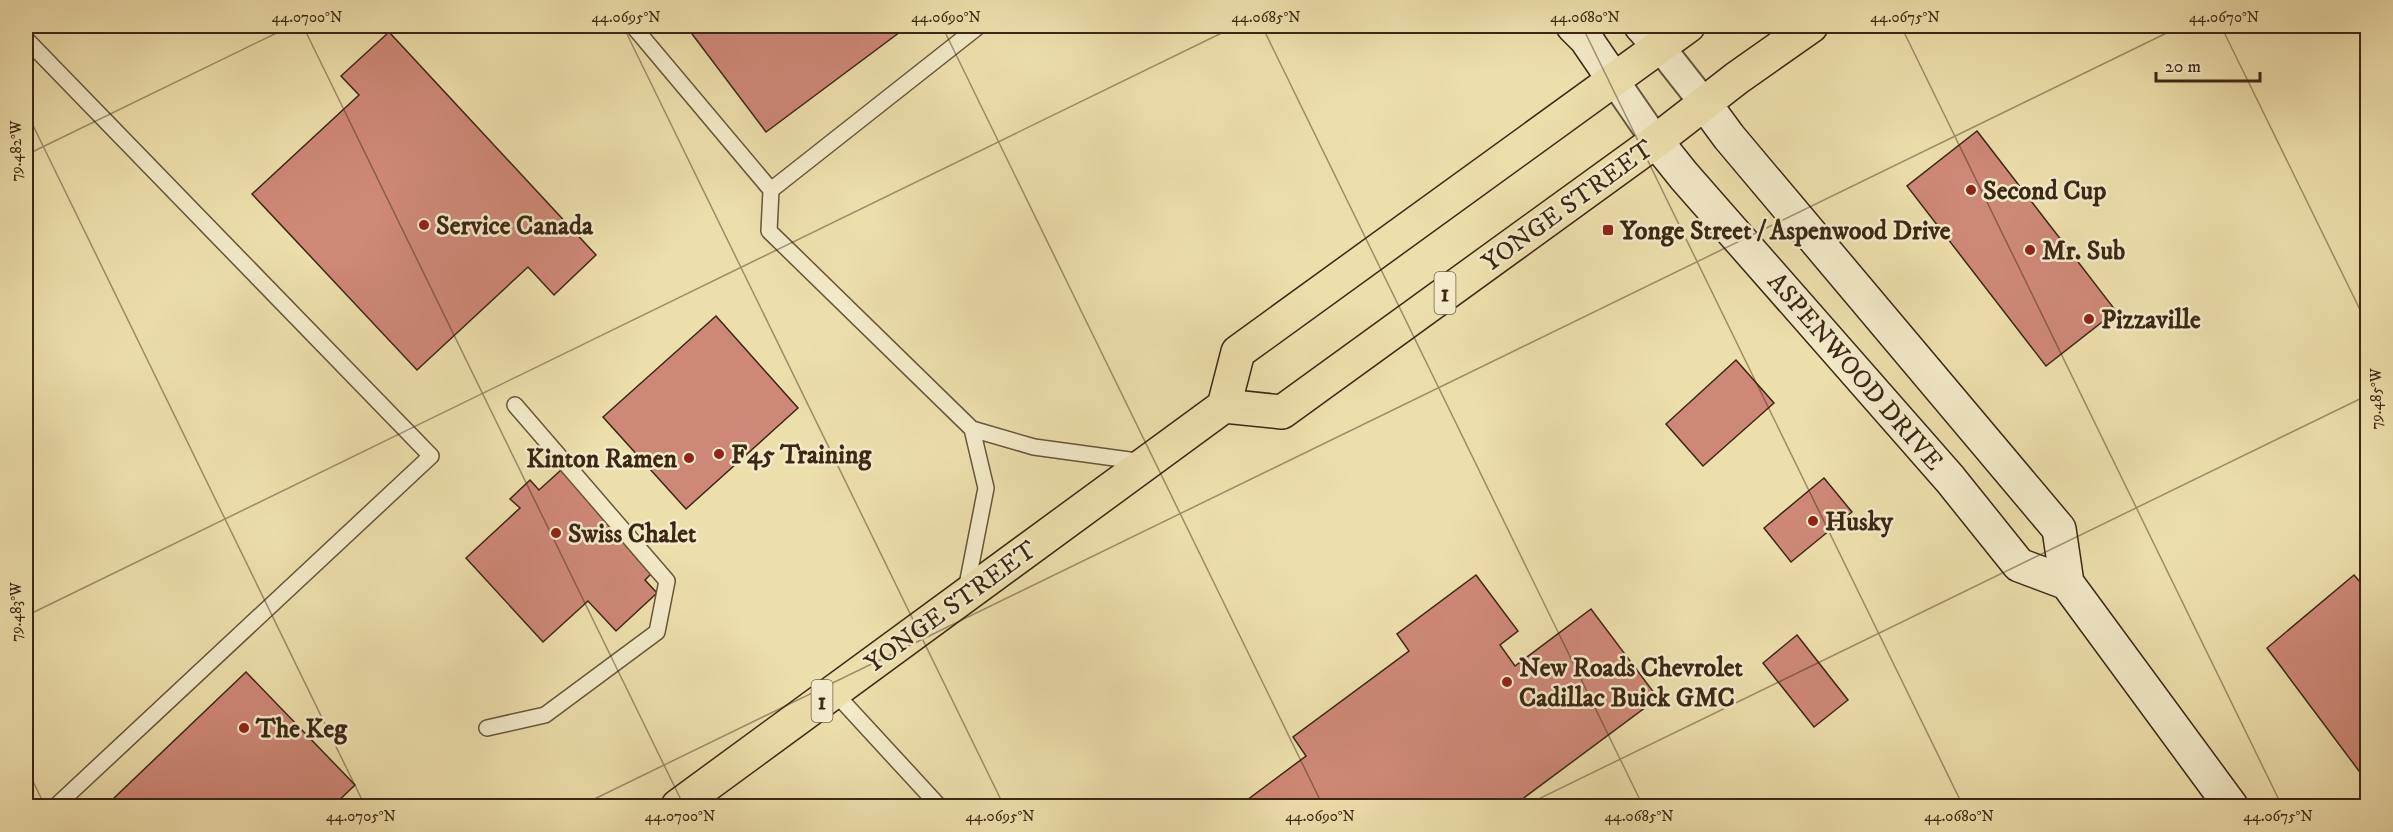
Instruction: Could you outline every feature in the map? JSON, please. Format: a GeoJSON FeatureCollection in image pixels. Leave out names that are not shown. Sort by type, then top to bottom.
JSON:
{"type":"FeatureCollection","features":[{"type":"Feature","properties":{"kind":"main road"},"geometry":{"type":"LineString","coordinates":[[1224,406],[1238,352],[1614,80],[1651,36],[1688,26]]}},
{"type":"Feature","properties":{"kind":"main road","name":"YONGE STREET"},"geometry":{"type":"LineString","coordinates":[[678,807],[1224,406],[1282,412],[1656,141],[1810,26]]}},
{"type":"Feature","properties":{"kind":"street"},"geometry":{"type":"LineString","coordinates":[[1573,26],[1656,141]]}},
{"type":"Feature","properties":{"kind":"street"},"geometry":{"type":"LineString","coordinates":[[1651,36],[1704,103]]}},
{"type":"Feature","properties":{"kind":"street","name":"ASPENWOOD DRIVE"},"geometry":{"type":"LineString","coordinates":[[1704,103],[1729,137],[2060,530],[2067,583],[2231,807]]}},
{"type":"Feature","properties":{"kind":"street","name":"ASPENWOOD DRIVE"},"geometry":{"type":"LineString","coordinates":[[1656,141],[1950,479],[2019,565],[2067,583]]}},
{"type":"Feature","properties":{"kind":"lane"},"geometry":{"type":"LineString","coordinates":[[633,26],[771,190],[769,231],[972,429],[1034,447],[1145,462]]}},
{"type":"Feature","properties":{"kind":"lane"},"geometry":{"type":"LineString","coordinates":[[771,190],[979,26]]}},
{"type":"Feature","properties":{"kind":"lane"},"geometry":{"type":"LineString","coordinates":[[26,39],[430,456],[56,807]]}},
{"type":"Feature","properties":{"kind":"lane"},"geometry":{"type":"LineString","coordinates":[[488,728],[545,715],[657,632],[667,581],[515,405]]}},
{"type":"Feature","properties":{"kind":"lane"},"geometry":{"type":"LineString","coordinates":[[966,595],[986,488],[972,429]]}},
{"type":"Feature","properties":{"kind":"lane"},"geometry":{"type":"LineString","coordinates":[[834,692],[939,807]]}},
{"type":"Feature","properties":{"kind":"building"},"geometry":{"type":"Polygon","coordinates":[[[686,26],[908,26],[766,132],[686,26]]]}},
{"type":"Feature","properties":{"kind":"building","name":"Service Canada"},"geometry":{"type":"Polygon","coordinates":[[[389,32],[596,255],[554,295],[528,267],[417,370],[252,194],[359,95],[341,76],[389,32]]]}},
{"type":"Feature","properties":{"kind":"building"},"geometry":{"type":"Polygon","coordinates":[[[1977,131],[2116,311],[2046,366],[1907,186],[1977,131]]]}},
{"type":"Feature","properties":{"kind":"building"},"geometry":{"type":"Polygon","coordinates":[[[716,316],[798,408],[686,509],[603,417],[716,316]]]}},
{"type":"Feature","properties":{"kind":"building"},"geometry":{"type":"Polygon","coordinates":[[[1736,360],[1774,403],[1703,466],[1666,424],[1736,360]]]}},
{"type":"Feature","properties":{"kind":"building","name":"Swiss Chalet"},"geometry":{"type":"Polygon","coordinates":[[[561,470],[654,571],[645,580],[657,593],[616,631],[588,601],[543,642],[466,558],[520,508],[510,499],[530,480],[539,490],[561,470]]]}},
{"type":"Feature","properties":{"kind":"building"},"geometry":{"type":"Polygon","coordinates":[[[1824,478],[1852,512],[1791,562],[1764,528],[1824,478]]]}},
{"type":"Feature","properties":{"kind":"building","name":"New Roads Chevrolet Cadillac Buick GMC"},"geometry":{"type":"Polygon","coordinates":[[[1476,575],[1518,631],[1500,645],[1515,666],[1591,609],[1658,698],[1513,806],[1239,806],[1306,756],[1293,737],[1409,651],[1397,634],[1476,575]]]}},
{"type":"Feature","properties":{"kind":"building"},"geometry":{"type":"Polygon","coordinates":[[[2354,575],[2368,591],[2368,783],[2267,648],[2354,575]]]}},
{"type":"Feature","properties":{"kind":"building"},"geometry":{"type":"Polygon","coordinates":[[[1797,635],[1848,700],[1814,727],[1763,663],[1797,635]]]}},
{"type":"Feature","properties":{"kind":"building","name":"The Keg"},"geometry":{"type":"Polygon","coordinates":[[[246,672],[355,785],[333,806],[122,806],[114,798],[246,672]]]}},
{"type":"Feature","properties":{"kind":"place","name":"Second Cup"},"geometry":{"type":"Point","coordinates":[1971,190]}},
{"type":"Feature","properties":{"kind":"place","name":"Service Canada"},"geometry":{"type":"Point","coordinates":[424,225]}},
{"type":"Feature","properties":{"kind":"place","name":"Yonge Street / Aspenwood Drive"},"geometry":{"type":"Point","coordinates":[1608,230]}},
{"type":"Feature","properties":{"kind":"place","name":"Mr. Sub"},"geometry":{"type":"Point","coordinates":[2030,250]}},
{"type":"Feature","properties":{"kind":"place","name":"Pizzaville"},"geometry":{"type":"Point","coordinates":[2089,319]}},
{"type":"Feature","properties":{"kind":"place","name":"F45 Training"},"geometry":{"type":"Point","coordinates":[719,454]}},
{"type":"Feature","properties":{"kind":"place","name":"Kinton Ramen"},"geometry":{"type":"Point","coordinates":[689,458]}},
{"type":"Feature","properties":{"kind":"place","name":"Husky"},"geometry":{"type":"Point","coordinates":[1813,521]}},
{"type":"Feature","properties":{"kind":"place","name":"Swiss Chalet"},"geometry":{"type":"Point","coordinates":[556,533]}},
{"type":"Feature","properties":{"kind":"place","name":"New Roads Chevrolet Cadillac Buick GMC"},"geometry":{"type":"Point","coordinates":[1507,682]}},
{"type":"Feature","properties":{"kind":"place","name":"The Keg"},"geometry":{"type":"Point","coordinates":[244,728]}}]}
